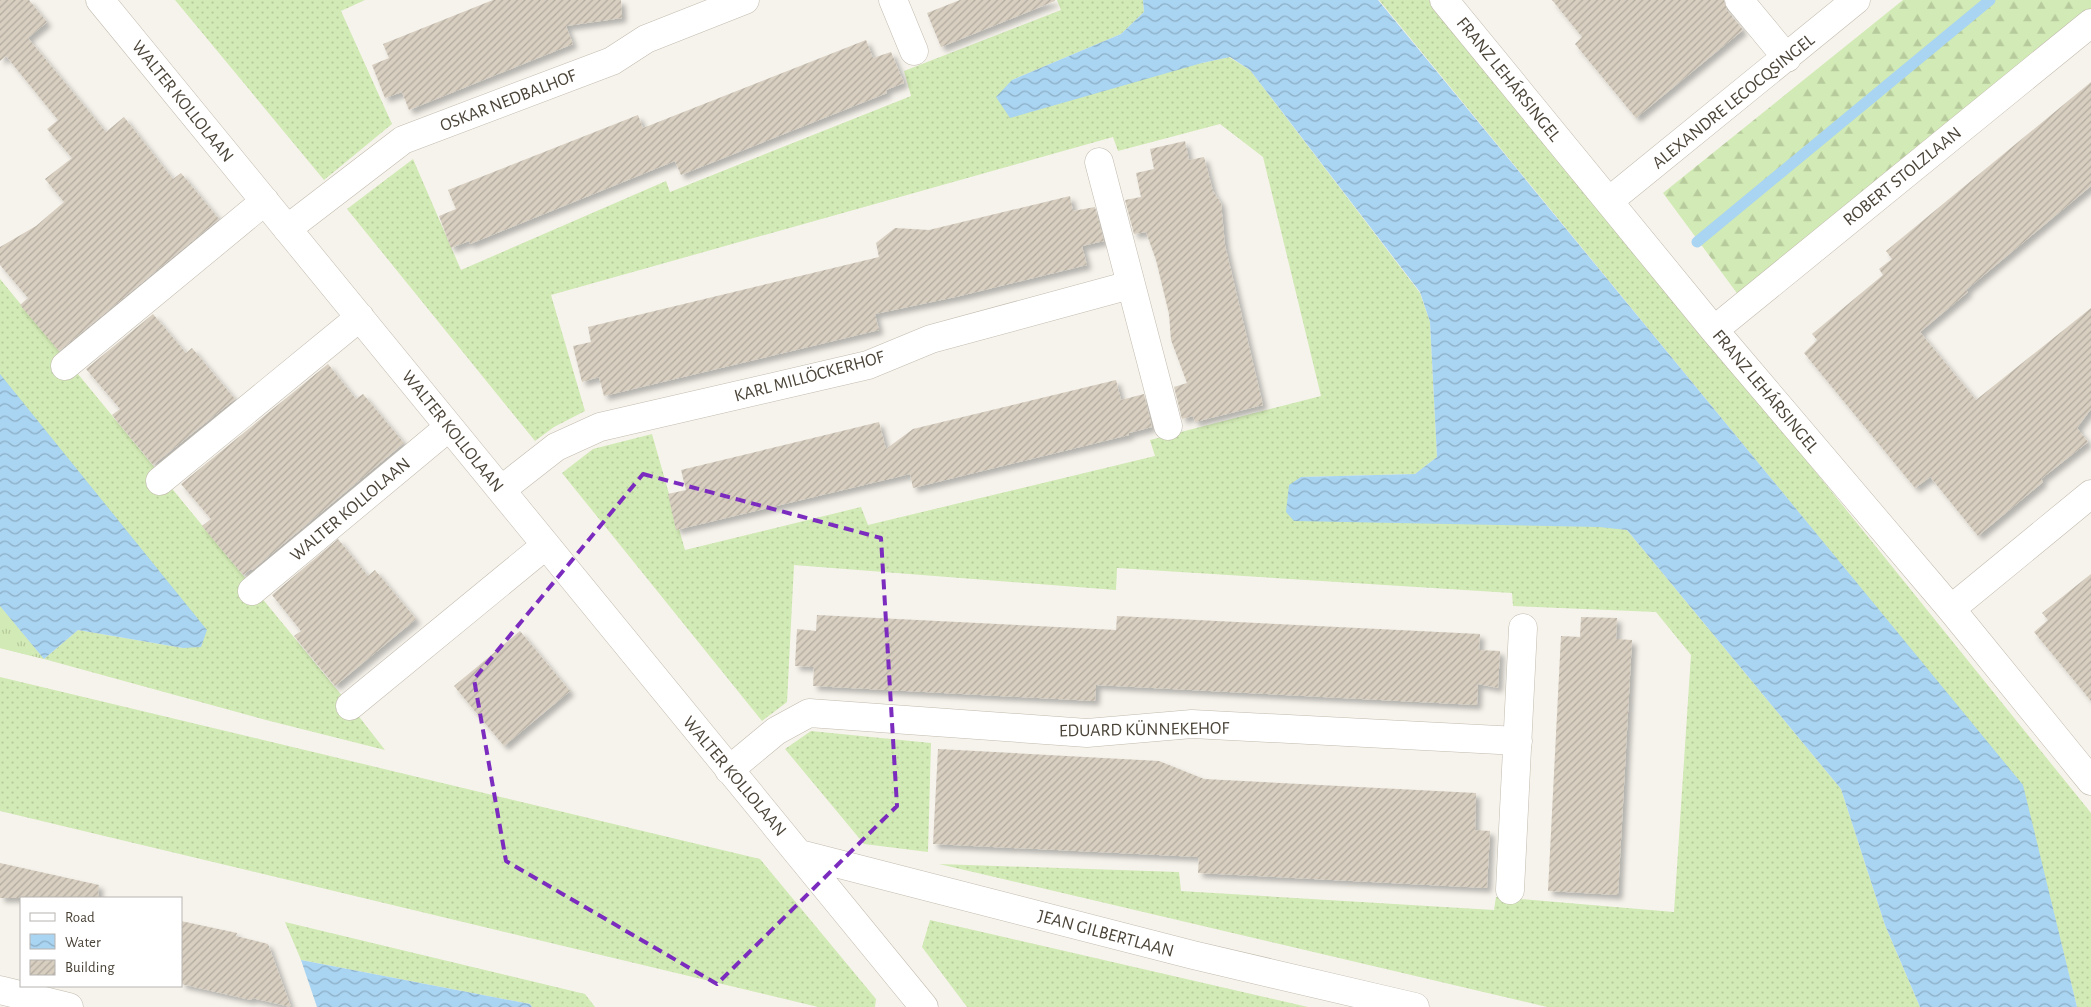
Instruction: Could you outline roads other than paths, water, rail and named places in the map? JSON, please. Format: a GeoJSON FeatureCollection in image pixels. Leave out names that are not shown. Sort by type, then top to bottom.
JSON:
{"type":"FeatureCollection","features":[{"type":"Feature","properties":{"kind":"street","name":"WALTER KOLLOLAAN"},"geometry":{"type":"LineString","coordinates":[[100,0],[924,1007]]}},
{"type":"Feature","properties":{"kind":"street","name":"OSKAR NEDBALHOF"},"geometry":{"type":"LineString","coordinates":[[287,229],[403,140],[612,61],[646,39],[745,0]]}},
{"type":"Feature","properties":{"kind":"street"},"geometry":{"type":"LineString","coordinates":[[893,0],[914,51]]}},
{"type":"Feature","properties":{"kind":"street","name":"FRANZ LEHÁRSINGEL"},"geometry":{"type":"LineString","coordinates":[[1444,0],[1714,330],[1952,609],[2091,781]]}},
{"type":"Feature","properties":{"kind":"street"},"geometry":{"type":"LineString","coordinates":[[1739,0],[1787,58]]}},
{"type":"Feature","properties":{"kind":"street","name":"ALEXANDRE LECOCQSINGEL"},"geometry":{"type":"LineString","coordinates":[[1609,201],[1856,0]]}},
{"type":"Feature","properties":{"kind":"street","name":"ROBERT STOLZLAAN"},"geometry":{"type":"LineString","coordinates":[[1714,330],[2091,23]]}},
{"type":"Feature","properties":{"kind":"street"},"geometry":{"type":"LineString","coordinates":[[1099,162],[1168,426]]}},
{"type":"Feature","properties":{"kind":"street"},"geometry":{"type":"LineString","coordinates":[[65,366],[265,201]]}},
{"type":"Feature","properties":{"kind":"street","name":"KARL MILLÖCKERHOF"},"geometry":{"type":"LineString","coordinates":[[501,490],[556,447],[600,427],[868,365],[931,339],[1130,285]]}},
{"type":"Feature","properties":{"kind":"street"},"geometry":{"type":"LineString","coordinates":[[160,481],[360,317]]}},
{"type":"Feature","properties":{"kind":"street","name":"WALTER KOLLOLAAN"},"geometry":{"type":"LineString","coordinates":[[252,590],[449,427]]}},
{"type":"Feature","properties":{"kind":"street"},"geometry":{"type":"LineString","coordinates":[[1952,609],[2091,494]]}},
{"type":"Feature","properties":{"kind":"street"},"geometry":{"type":"LineString","coordinates":[[350,706],[546,545]]}},
{"type":"Feature","properties":{"kind":"street"},"geometry":{"type":"LineString","coordinates":[[1510,890],[1523,628]]}},
{"type":"Feature","properties":{"kind":"street","name":"EDUARD KÜNNEKEHOF"},"geometry":{"type":"LineString","coordinates":[[729,770],[776,731],[808,713],[1088,733],[1192,724],[1518,741]]}},
{"type":"Feature","properties":{"kind":"street","name":"JEAN GILBERTLAAN"},"geometry":{"type":"LineString","coordinates":[[800,854],[1193,956],[1414,1007]]}},
{"type":"Feature","properties":{"kind":"street"},"geometry":{"type":"LineString","coordinates":[[0,990],[69,1007]]}},
{"type":"Feature","properties":{"kind":"water"},"geometry":{"type":"Polygon","coordinates":[[[1143,0],[1378,0],[2023,785],[2077,1007],[1920,1007],[1885,925],[1841,789],[1627,530],[1599,527],[1294,521],[1286,512],[1289,485],[1301,477],[1415,474],[1437,457],[1430,322],[1420,292],[1250,70],[1230,57],[1202,63],[1010,118],[996,97],[1012,80],[1121,34],[1144,12],[1143,0]]]}},
{"type":"Feature","properties":{"kind":"water"},"geometry":{"type":"Polygon","coordinates":[[[0,374],[207,630],[201,647],[183,648],[78,630],[44,659],[0,606],[0,374]]]}},
{"type":"Feature","properties":{"kind":"water"},"geometry":{"type":"Polygon","coordinates":[[[301,960],[530,1004],[532,1007],[317,1007],[301,960]]]}},
{"type":"Feature","properties":{"kind":"waterway"},"geometry":{"type":"LineString","coordinates":[[1697,242],[1990,0]]}}]}
